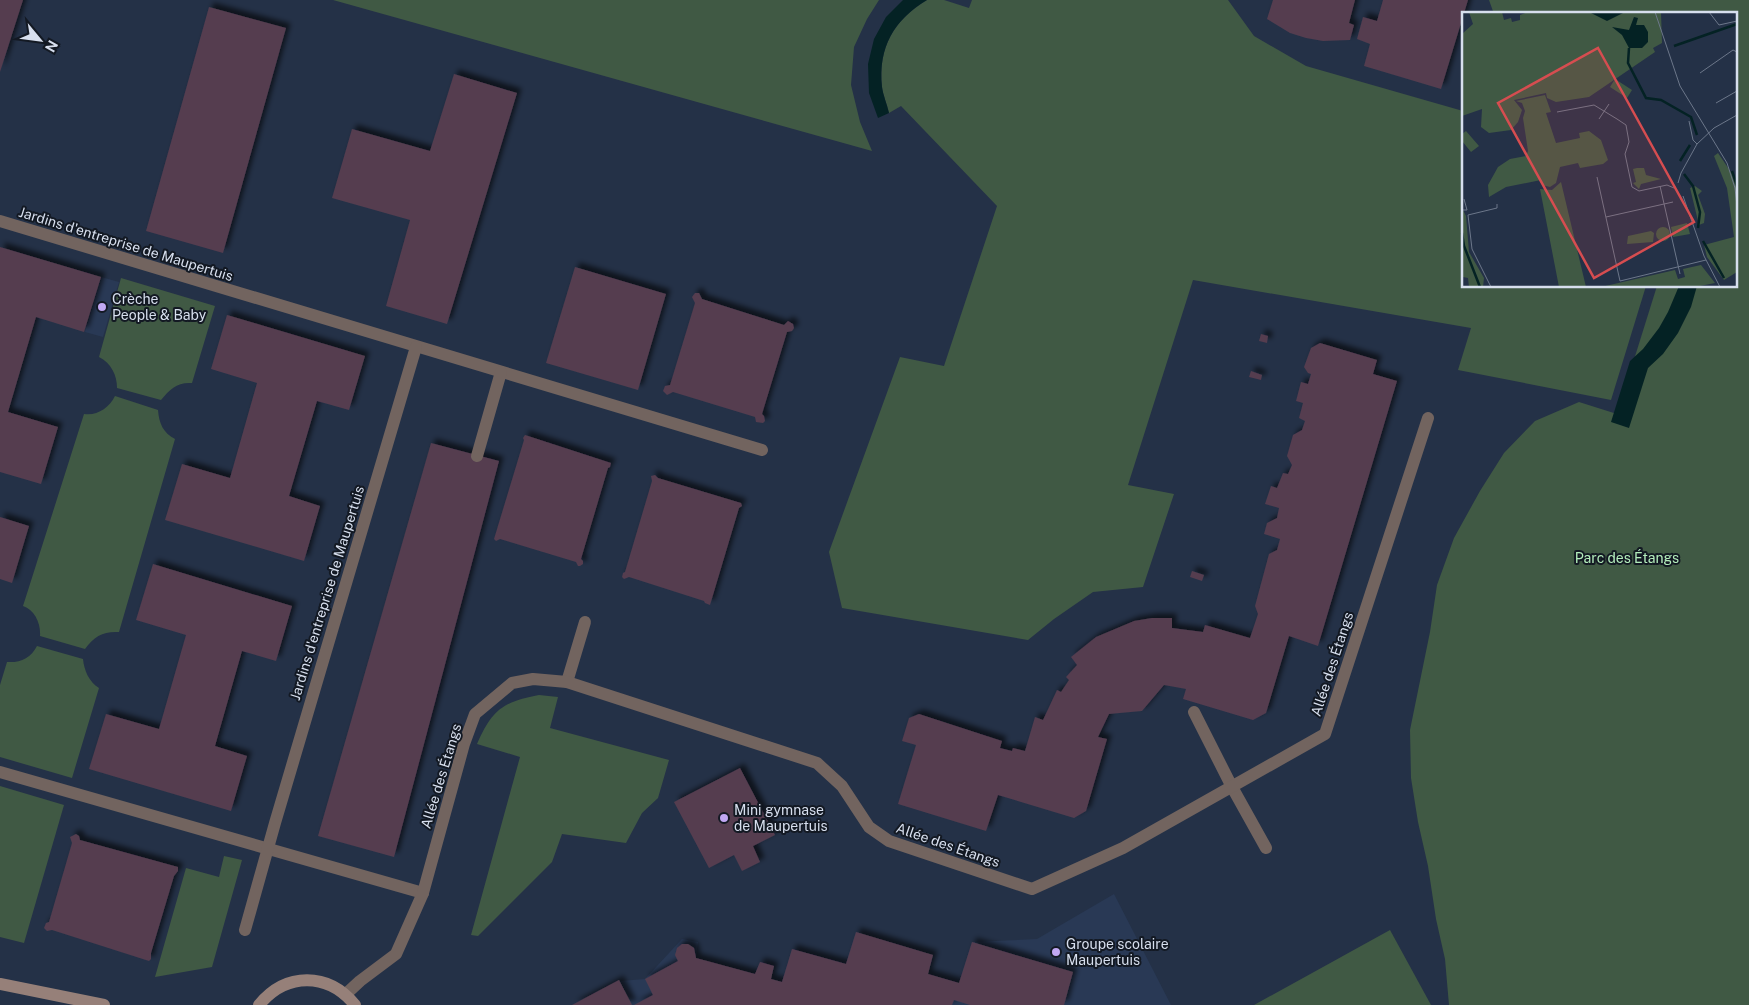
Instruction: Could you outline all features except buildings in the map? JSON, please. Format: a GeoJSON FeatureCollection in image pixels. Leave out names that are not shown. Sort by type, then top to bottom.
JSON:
{"type":"FeatureCollection","features":[{"type":"Feature","properties":{"kind":"street","name":"Jardins d'entreprise de Maupertuis"},"geometry":{"type":"LineString","coordinates":[[0,221],[762,450]]}},
{"type":"Feature","properties":{"kind":"street","name":"Jardins d'entreprise de Maupertuis"},"geometry":{"type":"LineString","coordinates":[[245,930],[267,848],[416,347]]}},
{"type":"Feature","properties":{"kind":"street"},"geometry":{"type":"LineString","coordinates":[[477,456],[501,372]]}},
{"type":"Feature","properties":{"kind":"street","name":"Allée des Étangs"},"geometry":{"type":"LineString","coordinates":[[346,994],[396,954],[423,892],[464,744],[475,714],[512,683],[533,679],[567,682],[816,763],[842,786],[869,827],[889,841],[1032,889],[1117,851],[1325,734],[1428,418]]}},
{"type":"Feature","properties":{"kind":"street"},"geometry":{"type":"LineString","coordinates":[[567,682],[585,622]]}},
{"type":"Feature","properties":{"kind":"street"},"geometry":{"type":"LineString","coordinates":[[1194,712],[1232,787],[1266,848]]}},
{"type":"Feature","properties":{"kind":"street"},"geometry":{"type":"LineString","coordinates":[[0,772],[423,892]]}},
{"type":"Feature","properties":{"kind":"street"},"geometry":{"type":"LineString","coordinates":[[259,1005],[268,994],[286,984],[307,980],[328,984],[346,994],[355,1005]]}},
{"type":"Feature","properties":{"kind":"street"},"geometry":{"type":"LineString","coordinates":[[0,984],[104,1005]]}},
{"type":"Feature","properties":{"kind":"shaded area"},"geometry":{"type":"Polygon","coordinates":[[[903,0],[927,0],[905,16],[897,26],[886,47],[881,73],[883,93],[889,113],[878,118],[869,93],[868,64],[874,39],[886,17],[903,0]]]}},
{"type":"Feature","properties":{"kind":"shaded area","name":"Crèche People & Baby"},"geometry":{"type":"Polygon","coordinates":[[[101,277],[119,282],[103,337],[85,332],[101,277]]]}},
{"type":"Feature","properties":{"kind":"shaded area"},"geometry":{"type":"Polygon","coordinates":[[[1678,288],[1696,288],[1691,307],[1678,333],[1663,354],[1648,368],[1629,428],[1611,422],[1630,361],[1643,349],[1659,328],[1678,288]]]}},
{"type":"Feature","properties":{"kind":"shaded area","name":"Groupe scolaire Maupertuis"},"geometry":{"type":"Polygon","coordinates":[[[1114,894],[1171,1005],[574,1005],[620,981],[645,979],[682,939],[698,942],[696,958],[755,974],[760,962],[774,966],[771,979],[782,982],[792,949],[846,963],[856,932],[933,955],[928,974],[959,983],[972,942],[1037,939],[1114,894]]]}},
{"type":"Feature","properties":{"kind":"green space"},"geometry":{"type":"Polygon","coordinates":[[[333,0],[879,0],[867,19],[854,47],[851,85],[860,122],[872,151],[333,0]]]}},
{"type":"Feature","properties":{"kind":"green space"},"geometry":{"type":"Polygon","coordinates":[[[927,0],[944,0],[969,8],[972,0],[1228,0],[1254,36],[1306,66],[1462,111],[1462,288],[1645,288],[1611,400],[1458,370],[1471,328],[1193,280],[1128,485],[1174,494],[1143,587],[1093,592],[1028,640],[842,608],[829,552],[900,357],[944,366],[997,206],[901,106],[889,113],[882,87],[883,59],[886,47],[897,26],[915,8],[927,0]]]}},
{"type":"Feature","properties":{"kind":"green space","name":"Parc des Étangs"},"geometry":{"type":"Polygon","coordinates":[[[1489,0],[1749,0],[1749,1005],[1449,1005],[1445,959],[1411,778],[1410,730],[1430,632],[1437,585],[1454,538],[1504,453],[1535,421],[1579,402],[1617,414],[1656,288],[1736,288],[1736,12],[1493,12],[1489,0]]]}},
{"type":"Feature","properties":{"kind":"green space"},"geometry":{"type":"Polygon","coordinates":[[[121,278],[215,306],[192,383],[174,387],[161,400],[117,388],[112,370],[99,357],[121,278]]]}},
{"type":"Feature","properties":{"kind":"green space"},"geometry":{"type":"Polygon","coordinates":[[[115,396],[158,410],[162,427],[167,434],[175,439],[119,632],[109,632],[100,635],[85,649],[40,636],[34,614],[23,606],[84,414],[93,414],[102,410],[115,396]]]}},
{"type":"Feature","properties":{"kind":"green space"},"geometry":{"type":"Polygon","coordinates":[[[37,646],[83,659],[88,675],[99,688],[72,778],[0,757],[0,685],[7,662],[25,659],[32,654],[37,646]]]}},
{"type":"Feature","properties":{"kind":"green space"},"geometry":{"type":"Polygon","coordinates":[[[539,695],[558,697],[550,728],[669,760],[658,798],[642,813],[626,843],[562,834],[552,862],[478,936],[471,935],[520,757],[477,744],[493,715],[500,709],[516,701],[539,695]]]}},
{"type":"Feature","properties":{"kind":"green space"},"geometry":{"type":"Polygon","coordinates":[[[0,786],[64,805],[24,943],[0,937],[0,786]]]}},
{"type":"Feature","properties":{"kind":"green space"},"geometry":{"type":"Polygon","coordinates":[[[224,856],[242,860],[212,967],[155,977],[186,868],[219,877],[224,856]]]}},
{"type":"Feature","properties":{"kind":"green space"},"geometry":{"type":"Polygon","coordinates":[[[1390,930],[1431,1005],[1254,1005],[1390,930]]]}},
{"type":"Feature","properties":{"kind":"place","name":"Crèche People & Baby"},"geometry":{"type":"Point","coordinates":[102,307]}},
{"type":"Feature","properties":{"kind":"place","name":"Mini gymnase de Maupertuis"},"geometry":{"type":"Point","coordinates":[724,818]}},
{"type":"Feature","properties":{"kind":"place","name":"Groupe scolaire Maupertuis"},"geometry":{"type":"Point","coordinates":[1056,952]}}]}
